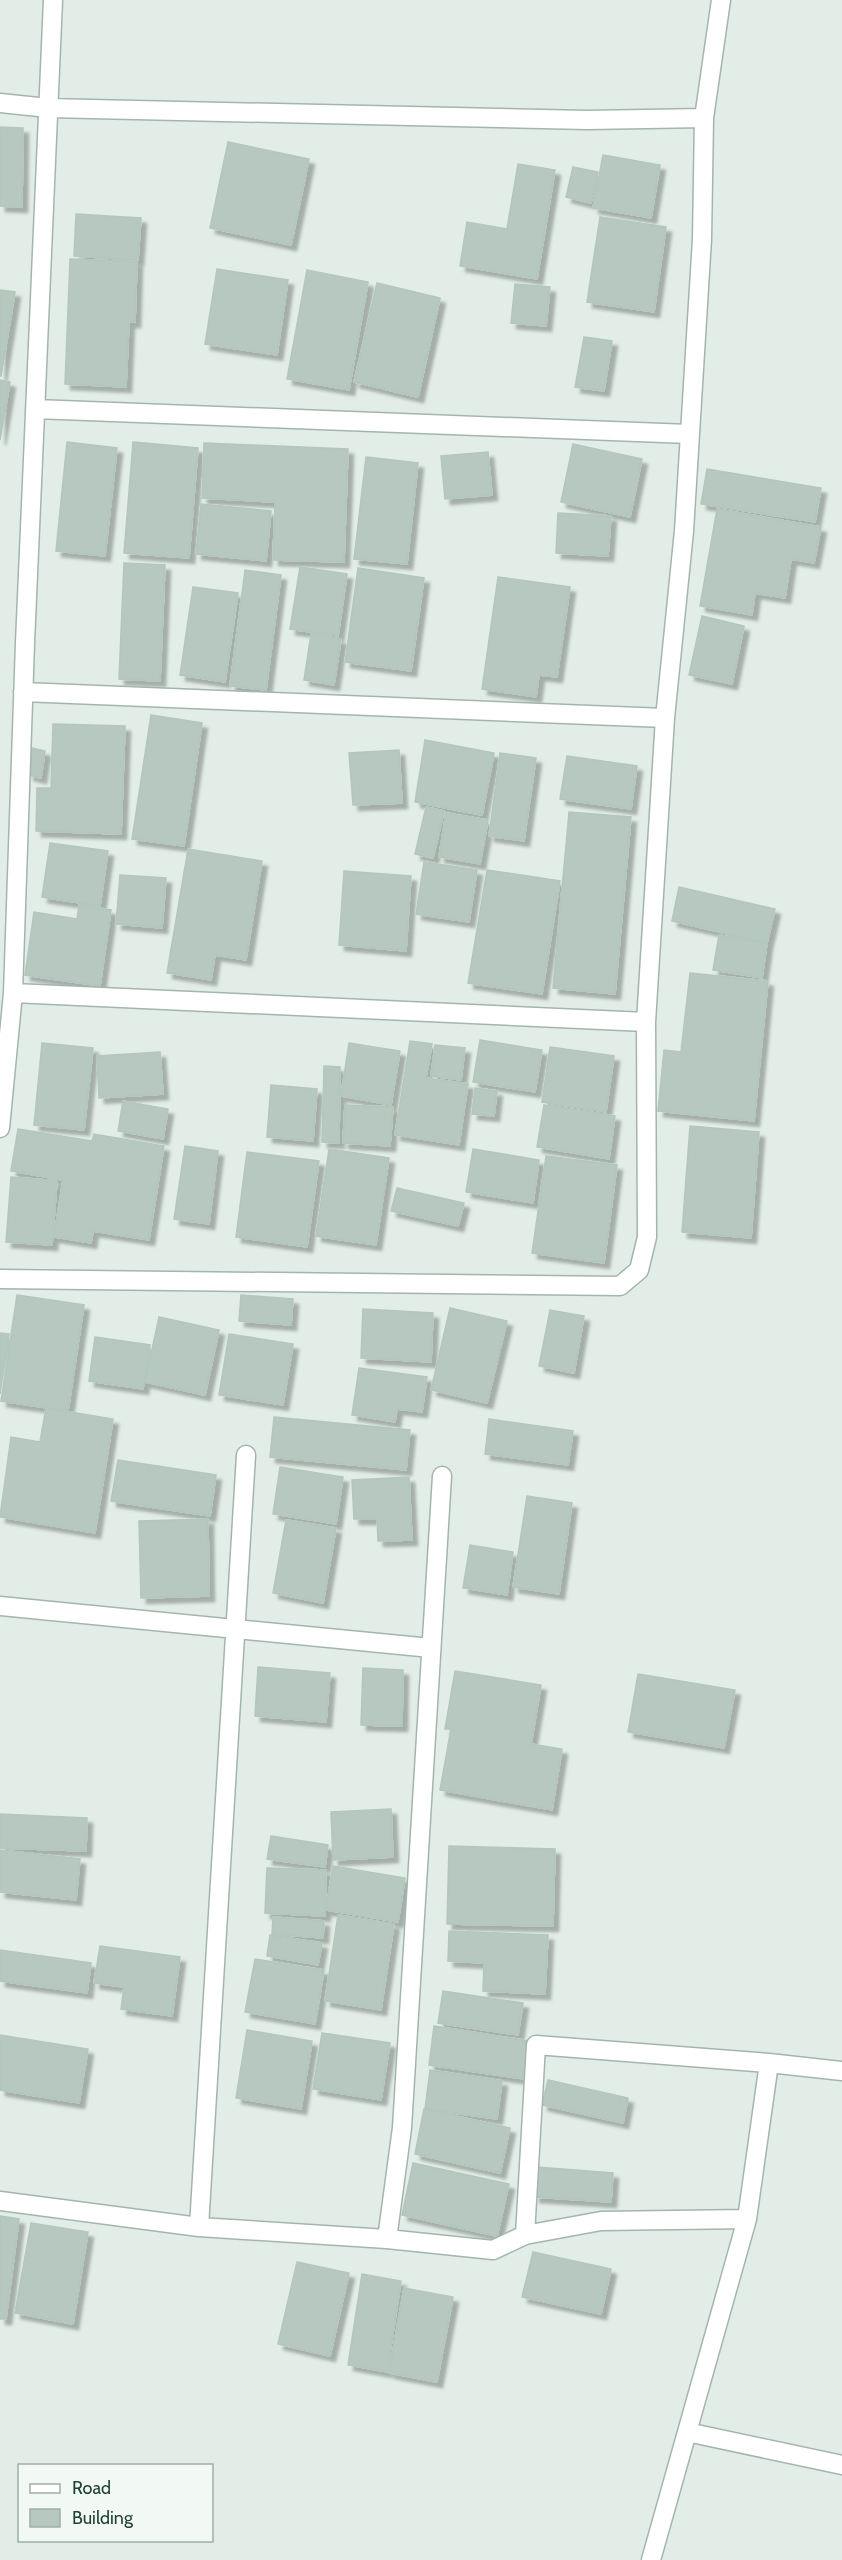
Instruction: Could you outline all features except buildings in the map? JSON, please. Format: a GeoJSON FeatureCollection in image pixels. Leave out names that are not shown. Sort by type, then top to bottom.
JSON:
{"type":"FeatureCollection","features":[{"type":"Feature","properties":{"kind":"street"},"geometry":{"type":"LineString","coordinates":[[0,1128],[13,993],[8,897],[23,692],[53,0]]}},
{"type":"Feature","properties":{"kind":"street"},"geometry":{"type":"LineString","coordinates":[[0,1279],[620,1286],[639,1270],[647,1238],[646,1022],[665,718],[684,531],[702,239],[704,118],[721,0]]}},
{"type":"Feature","properties":{"kind":"street"},"geometry":{"type":"LineString","coordinates":[[0,103],[48,108],[586,120],[704,118]]}},
{"type":"Feature","properties":{"kind":"street"},"geometry":{"type":"LineString","coordinates":[[35,409],[689,434]]}},
{"type":"Feature","properties":{"kind":"street"},"geometry":{"type":"LineString","coordinates":[[23,692],[665,718]]}},
{"type":"Feature","properties":{"kind":"street"},"geometry":{"type":"LineString","coordinates":[[13,993],[646,1022]]}},
{"type":"Feature","properties":{"kind":"street"},"geometry":{"type":"LineString","coordinates":[[199,2228],[246,1455]]}},
{"type":"Feature","properties":{"kind":"street"},"geometry":{"type":"LineString","coordinates":[[387,2240],[402,2128],[442,1476]]}},
{"type":"Feature","properties":{"kind":"street"},"geometry":{"type":"LineString","coordinates":[[0,1606],[430,1648]]}},
{"type":"Feature","properties":{"kind":"street"},"geometry":{"type":"LineString","coordinates":[[525,2235],[536,2045],[842,2071]]}},
{"type":"Feature","properties":{"kind":"street"},"geometry":{"type":"LineString","coordinates":[[651,2560],[747,2219],[769,2063]]}},
{"type":"Feature","properties":{"kind":"street"},"geometry":{"type":"LineString","coordinates":[[0,2201],[199,2228],[387,2240],[493,2250],[525,2235],[601,2221],[747,2219]]}},
{"type":"Feature","properties":{"kind":"street"},"geometry":{"type":"LineString","coordinates":[[687,2432],[842,2465]]}}]}
